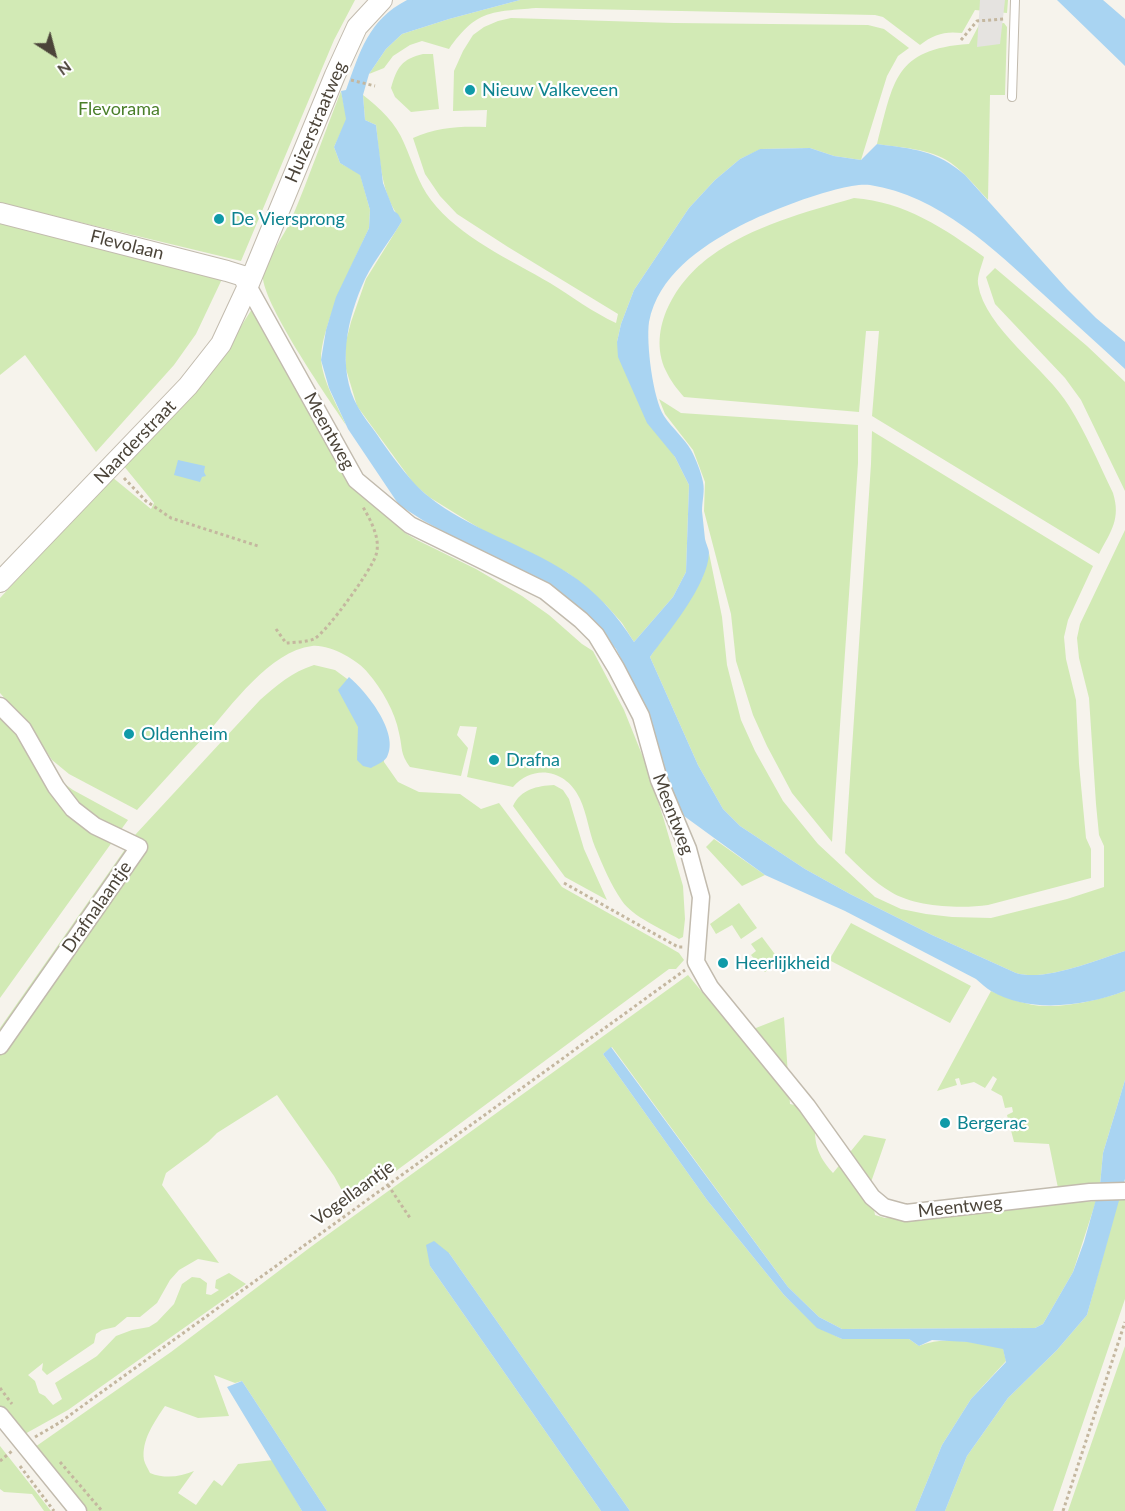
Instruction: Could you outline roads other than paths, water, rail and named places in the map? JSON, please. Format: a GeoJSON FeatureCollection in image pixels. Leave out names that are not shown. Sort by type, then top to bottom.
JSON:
{"type":"FeatureCollection","features":[{"type":"Feature","properties":{"kind":"street","name":"Huizerstraatweg"},"geometry":{"type":"LineString","coordinates":[[248,286],[334,75],[357,27],[382,0]]}},
{"type":"Feature","properties":{"kind":"street","name":"Flevolaan"},"geometry":{"type":"LineString","coordinates":[[0,213],[227,271],[243,276],[248,286]]}},
{"type":"Feature","properties":{"kind":"street","name":"Naarderstraat"},"geometry":{"type":"LineString","coordinates":[[0,582],[188,387],[221,344],[248,286]]}},
{"type":"Feature","properties":{"kind":"street","name":"Meentweg"},"geometry":{"type":"LineString","coordinates":[[248,286],[356,480],[410,525],[545,591],[596,635],[641,716],[659,780],[688,849],[701,897],[696,955],[710,987],[807,1106],[872,1197],[884,1208],[906,1213],[1090,1192],[1125,1191]]}},
{"type":"Feature","properties":{"kind":"street","name":"Drafnalaantje"},"geometry":{"type":"LineString","coordinates":[[0,706],[23,729],[56,787],[73,809],[95,826],[139,847],[0,1046]]}},
{"type":"Feature","properties":{"kind":"street"},"geometry":{"type":"LineString","coordinates":[[0,1415],[78,1511]]}},
{"type":"Feature","properties":{"kind":"lane"},"geometry":{"type":"LineString","coordinates":[[1012,97],[1016,0]]}},
{"type":"Feature","properties":{"kind":"water"},"geometry":{"type":"Polygon","coordinates":[[[407,0],[520,0],[402,34],[386,49],[369,74],[363,95],[365,120],[376,125],[383,183],[394,211],[402,221],[365,279],[353,310],[346,360],[351,392],[358,407],[400,467],[422,491],[461,518],[551,563],[578,580],[605,604],[634,642],[673,597],[686,572],[689,485],[675,457],[647,423],[618,357],[617,342],[634,290],[689,208],[715,180],[740,159],[760,149],[810,148],[834,156],[861,160],[877,144],[913,149],[944,160],[965,175],[1067,289],[1096,318],[1125,342],[1125,369],[1005,260],[964,227],[919,200],[870,185],[842,188],[804,199],[750,221],[709,244],[683,265],[661,291],[654,306],[648,331],[651,370],[660,408],[691,450],[702,478],[704,489],[702,511],[709,553],[707,566],[695,593],[650,657],[698,765],[723,809],[740,826],[805,869],[932,935],[1016,973],[1041,975],[1125,951],[1125,991],[1093,1001],[1058,1005],[1023,1003],[1006,998],[991,991],[976,979],[845,911],[765,875],[684,816],[671,791],[636,688],[616,649],[592,621],[567,598],[424,521],[399,505],[348,429],[329,388],[321,360],[326,330],[336,297],[369,228],[370,210],[360,175],[340,163],[334,147],[346,119],[341,91],[346,90],[361,50],[374,27],[394,8],[407,0]]]}},
{"type":"Feature","properties":{"kind":"water"},"geometry":{"type":"Polygon","coordinates":[[[1057,0],[1103,0],[1125,19],[1125,66],[1057,0]]]}},
{"type":"Feature","properties":{"kind":"water"},"geometry":{"type":"Polygon","coordinates":[[[178,460],[205,466],[206,476],[202,477],[200,482],[174,475],[178,460]]]}},
{"type":"Feature","properties":{"kind":"water"},"geometry":{"type":"Polygon","coordinates":[[[349,677],[372,702],[389,736],[390,747],[387,757],[371,768],[363,766],[357,760],[358,727],[338,690],[349,677]]]}},
{"type":"Feature","properties":{"kind":"water"},"geometry":{"type":"Polygon","coordinates":[[[611,1047],[788,1287],[819,1317],[842,1329],[1035,1328],[1043,1324],[1073,1272],[1084,1242],[1100,1185],[1103,1153],[1125,1080],[1125,1179],[1087,1315],[1057,1350],[1008,1398],[967,1456],[945,1511],[915,1511],[942,1445],[971,1399],[1006,1362],[1003,1349],[967,1342],[932,1340],[919,1346],[909,1339],[842,1339],[817,1328],[784,1295],[707,1200],[603,1054],[611,1047]]]}},
{"type":"Feature","properties":{"kind":"water"},"geometry":{"type":"Polygon","coordinates":[[[434,1241],[449,1253],[630,1511],[601,1511],[430,1266],[426,1245],[434,1241]]]}},
{"type":"Feature","properties":{"kind":"water"},"geometry":{"type":"Polygon","coordinates":[[[242,1381],[327,1511],[302,1511],[227,1387],[242,1381]]]}},
{"type":"Feature","properties":{"kind":"place","name":"Nieuw Valkeveen"},"geometry":{"type":"Point","coordinates":[470,90]}},
{"type":"Feature","properties":{"kind":"place","name":"De Viersprong"},"geometry":{"type":"Point","coordinates":[219,219]}},
{"type":"Feature","properties":{"kind":"place","name":"Oldenheim"},"geometry":{"type":"Point","coordinates":[129,734]}},
{"type":"Feature","properties":{"kind":"place","name":"Drafna"},"geometry":{"type":"Point","coordinates":[494,760]}},
{"type":"Feature","properties":{"kind":"place","name":"Heerlijkheid"},"geometry":{"type":"Point","coordinates":[723,963]}},
{"type":"Feature","properties":{"kind":"place","name":"Bergerac"},"geometry":{"type":"Point","coordinates":[945,1123]}},
{"type":"Feature","properties":{"kind":"park label","name":"Flevorama"},"geometry":{"type":"Point","coordinates":[119,109]}}]}
